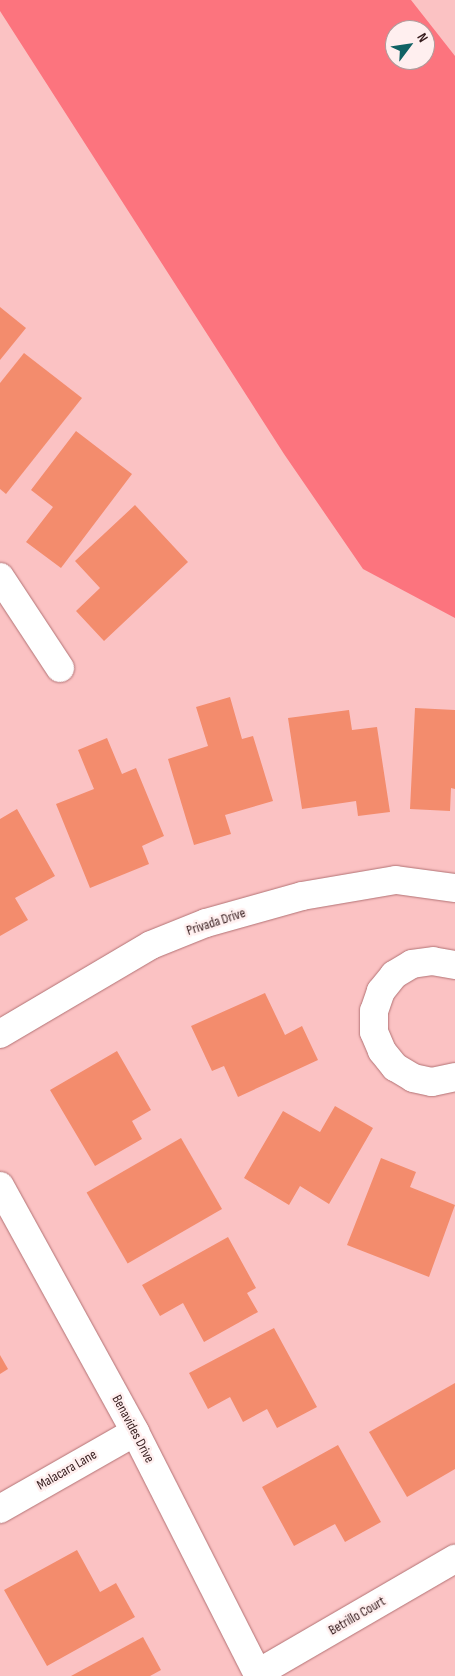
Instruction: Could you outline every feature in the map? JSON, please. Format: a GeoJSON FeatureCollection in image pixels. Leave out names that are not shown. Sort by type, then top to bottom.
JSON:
{"type":"FeatureCollection","features":[{"type":"Feature","properties":{"kind":"street"},"geometry":{"type":"LineString","coordinates":[[0,577],[60,668]]}},
{"type":"Feature","properties":{"kind":"street","name":"Privada Drive"},"geometry":{"type":"LineString","coordinates":[[0,1034],[151,945],[206,923],[302,896],[396,880],[455,888]]}},
{"type":"Feature","properties":{"kind":"street"},"geometry":{"type":"LineString","coordinates":[[454,962],[412,964],[394,975],[381,991],[374,1011],[374,1032],[382,1051],[395,1068],[413,1078],[432,1082],[455,1077]]}},
{"type":"Feature","properties":{"kind":"street","name":"Benavides Drive"},"geometry":{"type":"LineString","coordinates":[[0,1186],[135,1432],[259,1675]]}},
{"type":"Feature","properties":{"kind":"street","name":"Malacara Lane"},"geometry":{"type":"LineString","coordinates":[[0,1509],[135,1432]]}},
{"type":"Feature","properties":{"kind":"street","name":"Betrillo Court"},"geometry":{"type":"LineString","coordinates":[[259,1675],[455,1558]]}},
{"type":"Feature","properties":{"kind":"shaded area"},"geometry":{"type":"Polygon","coordinates":[[[0,0],[411,0],[427,20],[385,20],[385,70],[435,70],[435,31],[455,56],[455,618],[363,569],[284,454],[0,11],[0,0]]]}},
{"type":"Feature","properties":{"kind":"building"},"geometry":{"type":"Polygon","coordinates":[[[0,307],[26,328],[0,360],[0,307]]]}},
{"type":"Feature","properties":{"kind":"building"},"geometry":{"type":"Polygon","coordinates":[[[24,353],[82,398],[6,494],[0,489],[0,383],[24,353]]]}},
{"type":"Feature","properties":{"kind":"building"},"geometry":{"type":"Polygon","coordinates":[[[76,431],[132,474],[61,568],[26,542],[53,507],[31,490],[76,431]]]}},
{"type":"Feature","properties":{"kind":"building"},"geometry":{"type":"Polygon","coordinates":[[[135,505],[188,562],[104,641],[76,611],[100,588],[75,561],[135,505]]]}},
{"type":"Feature","properties":{"kind":"building"},"geometry":{"type":"Polygon","coordinates":[[[230,697],[242,739],[253,736],[273,801],[225,815],[231,834],[194,845],[168,759],[208,746],[196,707],[230,697]]]}},
{"type":"Feature","properties":{"kind":"building"},"geometry":{"type":"Polygon","coordinates":[[[415,708],[455,710],[455,789],[451,788],[450,811],[410,809],[415,708]]]}},
{"type":"Feature","properties":{"kind":"building"},"geometry":{"type":"Polygon","coordinates":[[[349,710],[352,730],[377,727],[390,812],[358,816],[356,801],[302,809],[288,718],[349,710]]]}},
{"type":"Feature","properties":{"kind":"building"},"geometry":{"type":"Polygon","coordinates":[[[107,738],[122,774],[136,768],[164,836],[142,846],[149,864],[90,888],[56,804],[94,789],[78,750],[107,738]]]}},
{"type":"Feature","properties":{"kind":"building"},"geometry":{"type":"Polygon","coordinates":[[[17,809],[55,876],[15,898],[28,920],[0,936],[0,819],[17,809]]]}},
{"type":"Feature","properties":{"kind":"building"},"geometry":{"type":"Polygon","coordinates":[[[265,993],[285,1035],[302,1026],[318,1060],[238,1097],[224,1066],[212,1071],[191,1026],[265,993]]]}},
{"type":"Feature","properties":{"kind":"building"},"geometry":{"type":"Polygon","coordinates":[[[117,1051],[151,1110],[132,1121],[142,1139],[95,1166],[50,1090],[117,1051]]]}},
{"type":"Feature","properties":{"kind":"building"},"geometry":{"type":"Polygon","coordinates":[[[335,1106],[373,1128],[329,1204],[300,1186],[289,1205],[244,1178],[283,1111],[320,1132],[335,1106]]]}},
{"type":"Feature","properties":{"kind":"building"},"geometry":{"type":"Polygon","coordinates":[[[181,1138],[222,1209],[128,1264],[87,1192],[181,1138]]]}},
{"type":"Feature","properties":{"kind":"building"},"geometry":{"type":"Polygon","coordinates":[[[381,1158],[416,1172],[410,1187],[455,1205],[429,1277],[347,1245],[381,1158]]]}},
{"type":"Feature","properties":{"kind":"building"},"geometry":{"type":"Polygon","coordinates":[[[228,1237],[256,1288],[247,1293],[258,1312],[204,1342],[183,1303],[160,1316],[142,1285],[228,1237]]]}},
{"type":"Feature","properties":{"kind":"building"},"geometry":{"type":"Polygon","coordinates":[[[274,1328],[317,1407],[277,1428],[267,1409],[243,1422],[230,1397],[208,1409],[189,1373],[274,1328]]]}},
{"type":"Feature","properties":{"kind":"building"},"geometry":{"type":"Polygon","coordinates":[[[0,1355],[8,1369],[0,1374],[0,1355]]]}},
{"type":"Feature","properties":{"kind":"building"},"geometry":{"type":"Polygon","coordinates":[[[455,1383],[455,1469],[407,1497],[369,1432],[455,1383]]]}},
{"type":"Feature","properties":{"kind":"building"},"geometry":{"type":"Polygon","coordinates":[[[338,1445],[381,1522],[345,1542],[335,1524],[294,1546],[262,1487],[338,1445]]]}},
{"type":"Feature","properties":{"kind":"building"},"geometry":{"type":"Polygon","coordinates":[[[77,1550],[100,1592],[116,1583],[135,1617],[47,1666],[4,1590],[77,1550]]]}},
{"type":"Feature","properties":{"kind":"building"},"geometry":{"type":"Polygon","coordinates":[[[143,1637],[161,1670],[150,1676],[71,1676],[143,1637]]]}}]}
